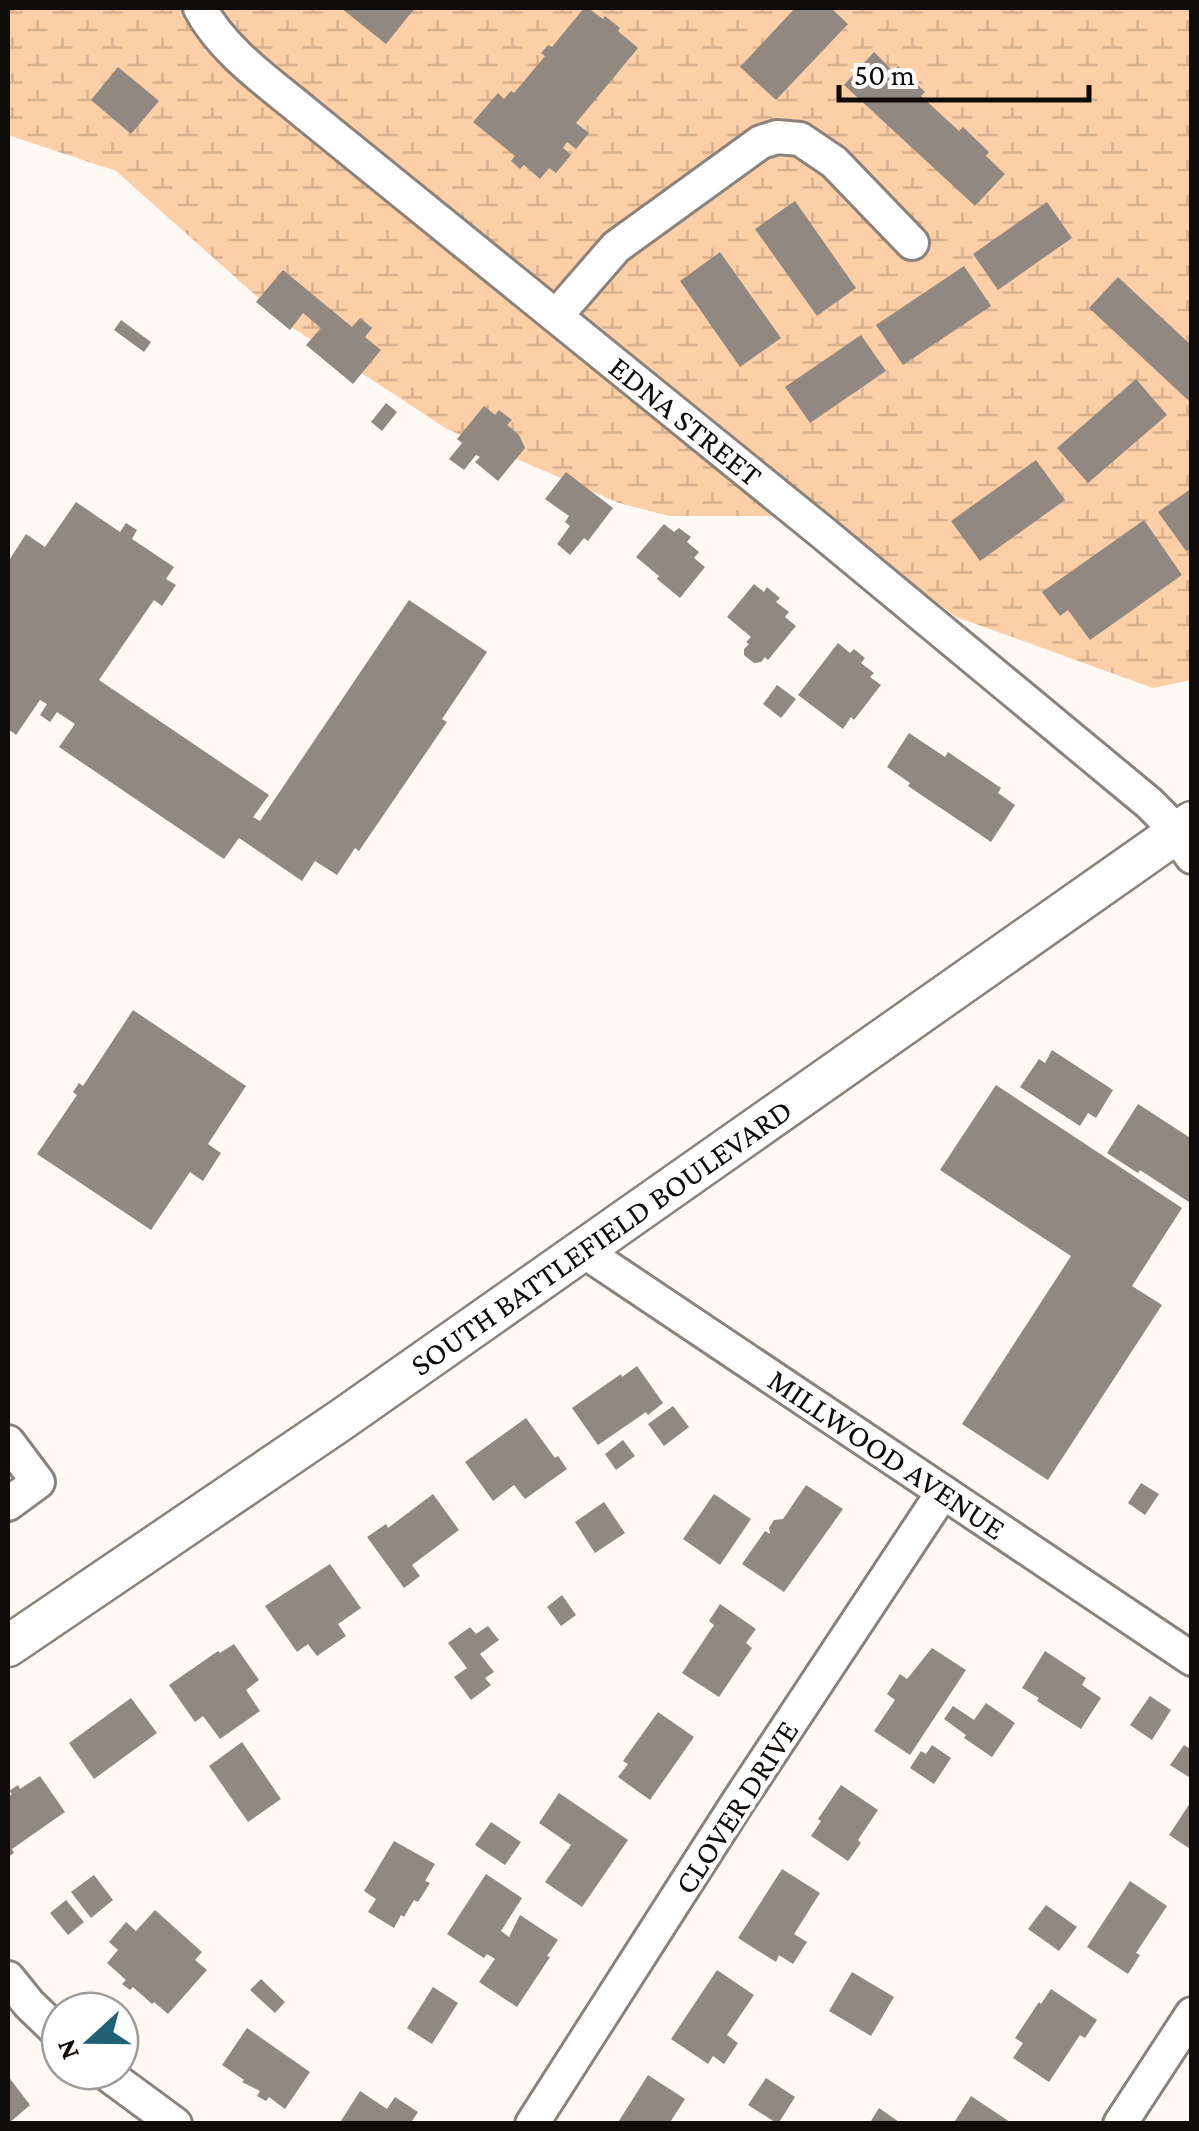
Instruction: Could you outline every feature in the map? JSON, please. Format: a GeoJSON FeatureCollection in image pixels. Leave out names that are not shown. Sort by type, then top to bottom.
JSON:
{"type":"FeatureCollection","features":[{"type":"Feature","properties":{"kind":"main road","name":"SOUTH BATTLEFIELD BOULEVARD"},"geometry":{"type":"LineString","coordinates":[[8,1646],[1186,838]]}},
{"type":"Feature","properties":{"kind":"street","name":"EDNA STREET"},"geometry":{"type":"LineString","coordinates":[[200,8],[210,27],[248,65],[556,316],[827,526],[1150,802],[1186,838]]}},
{"type":"Feature","properties":{"kind":"street"},"geometry":{"type":"LineString","coordinates":[[556,316],[616,247],[760,142],[776,137],[800,139],[834,162],[912,243]]}},
{"type":"Feature","properties":{"kind":"street","name":"MILLWOOD AVENUE"},"geometry":{"type":"LineString","coordinates":[[582,1250],[1192,1659]]}},
{"type":"Feature","properties":{"kind":"street"},"geometry":{"type":"LineString","coordinates":[[8,1442],[38,1482],[8,1504]]}},
{"type":"Feature","properties":{"kind":"street","name":"CLOVER DRIVE"},"geometry":{"type":"LineString","coordinates":[[532,2124],[943,1492]]}},
{"type":"Feature","properties":{"kind":"street"},"geometry":{"type":"LineString","coordinates":[[8,1978],[40,2014]]}},
{"type":"Feature","properties":{"kind":"street"},"geometry":{"type":"LineString","coordinates":[[1120,2124],[1192,2014]]}},
{"type":"Feature","properties":{"kind":"street"},"geometry":{"type":"LineString","coordinates":[[130,2091],[175,2124]]}},
{"type":"Feature","properties":{"kind":"green space"},"geometry":{"type":"Polygon","coordinates":[[[8,8],[1191,8],[1191,680],[1153,688],[956,617],[863,546],[796,516],[669,516],[619,503],[447,429],[290,326],[116,171],[8,135],[8,8]]]}},
{"type":"Feature","properties":{"kind":"building"},"geometry":{"type":"Polygon","coordinates":[[[341,8],[415,8],[386,44],[341,8]]]}},
{"type":"Feature","properties":{"kind":"building"},"geometry":{"type":"Polygon","coordinates":[[[584,8],[603,19],[605,16],[638,48],[576,123],[589,133],[576,149],[567,142],[563,148],[571,155],[556,173],[549,168],[540,179],[524,165],[520,169],[511,161],[515,156],[473,122],[498,93],[504,99],[511,91],[514,93],[545,56],[541,53],[548,45],[552,47],[584,8]]]}},
{"type":"Feature","properties":{"kind":"building"},"geometry":{"type":"Polygon","coordinates":[[[795,8],[831,8],[848,24],[776,100],[740,67],[795,8]]]}},
{"type":"Feature","properties":{"kind":"building"},"geometry":{"type":"Polygon","coordinates":[[[874,52],[893,71],[898,66],[925,92],[921,96],[959,131],[963,127],[1005,174],[975,206],[844,85],[874,52]]]}},
{"type":"Feature","properties":{"kind":"building"},"geometry":{"type":"Polygon","coordinates":[[[118,67],[159,101],[131,134],[91,100],[118,67]]]}},
{"type":"Feature","properties":{"kind":"building"},"geometry":{"type":"Polygon","coordinates":[[[795,201],[856,288],[817,316],[755,229],[795,201]]]}},
{"type":"Feature","properties":{"kind":"building"},"geometry":{"type":"Polygon","coordinates":[[[1047,202],[1072,238],[998,290],[973,254],[1047,202]]]}},
{"type":"Feature","properties":{"kind":"building"},"geometry":{"type":"Polygon","coordinates":[[[720,252],[781,338],[740,367],[680,281],[720,252]]]}},
{"type":"Feature","properties":{"kind":"building"},"geometry":{"type":"Polygon","coordinates":[[[964,266],[991,306],[903,365],[876,325],[964,266]]]}},
{"type":"Feature","properties":{"kind":"building"},"geometry":{"type":"Polygon","coordinates":[[[283,270],[352,327],[360,318],[372,328],[365,337],[381,350],[353,384],[306,345],[321,328],[303,313],[290,330],[256,302],[283,270]]]}},
{"type":"Feature","properties":{"kind":"building"},"geometry":{"type":"Polygon","coordinates":[[[1118,277],[1192,346],[1190,402],[1089,308],[1118,277]]]}},
{"type":"Feature","properties":{"kind":"building"},"geometry":{"type":"Polygon","coordinates":[[[121,320],[151,342],[144,352],[114,330],[121,320]]]}},
{"type":"Feature","properties":{"kind":"building"},"geometry":{"type":"Polygon","coordinates":[[[861,335],[886,371],[810,423],[785,387],[861,335]]]}},
{"type":"Feature","properties":{"kind":"building"},"geometry":{"type":"Polygon","coordinates":[[[1136,379],[1167,415],[1088,483],[1057,448],[1136,379]]]}},
{"type":"Feature","properties":{"kind":"building"},"geometry":{"type":"Polygon","coordinates":[[[386,403],[397,412],[382,431],[371,422],[386,403]]]}},
{"type":"Feature","properties":{"kind":"building"},"geometry":{"type":"Polygon","coordinates":[[[484,406],[495,415],[499,410],[512,420],[507,425],[519,435],[525,448],[498,481],[475,462],[480,457],[476,455],[464,470],[449,459],[462,443],[457,439],[484,406]]]}},
{"type":"Feature","properties":{"kind":"building"},"geometry":{"type":"Polygon","coordinates":[[[1036,460],[1065,500],[980,561],[951,521],[1036,460]]]}},
{"type":"Feature","properties":{"kind":"building"},"geometry":{"type":"Polygon","coordinates":[[[566,472],[613,508],[588,541],[584,538],[570,555],[557,544],[570,526],[565,522],[569,516],[545,499],[566,472]]]}},
{"type":"Feature","properties":{"kind":"building"},"geometry":{"type":"Polygon","coordinates":[[[1192,488],[1192,548],[1186,551],[1158,512],[1192,488]]]}},
{"type":"Feature","properties":{"kind":"building"},"geometry":{"type":"Polygon","coordinates":[[[76,502],[120,532],[126,523],[137,530],[132,539],[174,567],[166,579],[176,585],[162,606],[154,600],[99,680],[269,795],[253,817],[260,821],[409,600],[487,652],[442,719],[447,722],[359,851],[355,848],[337,875],[315,861],[302,881],[239,838],[224,859],[59,747],[75,724],[57,712],[50,722],[40,715],[47,704],[40,700],[16,735],[8,729],[8,562],[26,534],[45,547],[76,502]]]}},
{"type":"Feature","properties":{"kind":"building"},"geometry":{"type":"Polygon","coordinates":[[[1144,520],[1182,575],[1090,640],[1068,610],[1060,616],[1042,592],[1144,520]]]}},
{"type":"Feature","properties":{"kind":"building"},"geometry":{"type":"Polygon","coordinates":[[[664,524],[691,537],[687,542],[699,552],[694,558],[705,567],[680,598],[636,557],[664,524]]]}},
{"type":"Feature","properties":{"kind":"building"},"geometry":{"type":"Polygon","coordinates":[[[754,584],[764,592],[767,587],[780,598],[776,602],[789,612],[785,617],[796,626],[768,660],[765,657],[754,663],[744,655],[751,637],[727,617],[754,584]]]}},
{"type":"Feature","properties":{"kind":"building"},"geometry":{"type":"Polygon","coordinates":[[[838,643],[865,658],[861,663],[881,685],[843,729],[798,695],[838,643]]]}},
{"type":"Feature","properties":{"kind":"building"},"geometry":{"type":"Polygon","coordinates":[[[777,685],[796,699],[781,718],[763,704],[777,685]]]}},
{"type":"Feature","properties":{"kind":"building"},"geometry":{"type":"Polygon","coordinates":[[[909,733],[945,757],[948,752],[1001,788],[998,793],[1015,805],[991,842],[908,786],[910,783],[887,767],[909,733]]]}},
{"type":"Feature","properties":{"kind":"building"},"geometry":{"type":"Polygon","coordinates":[[[133,1010],[246,1086],[208,1144],[221,1153],[203,1181],[190,1172],[151,1230],[37,1154],[77,1095],[73,1092],[79,1083],[83,1086],[133,1010]]]}},
{"type":"Feature","properties":{"kind":"building"},"geometry":{"type":"Polygon","coordinates":[[[1052,1050],[1113,1090],[1096,1118],[1088,1113],[1080,1126],[1020,1087],[1039,1059],[1045,1063],[1052,1050]]]}},
{"type":"Feature","properties":{"kind":"building"},"geometry":{"type":"Polygon","coordinates":[[[996,1085],[1182,1208],[1132,1286],[1162,1305],[1048,1480],[962,1424],[1071,1256],[940,1170],[996,1085]]]}},
{"type":"Feature","properties":{"kind":"building"},"geometry":{"type":"Polygon","coordinates":[[[1138,1104],[1192,1139],[1192,1204],[1107,1153],[1138,1104]]]}},
{"type":"Feature","properties":{"kind":"building"},"geometry":{"type":"Polygon","coordinates":[[[637,1366],[663,1403],[598,1445],[572,1408],[637,1366]]]}},
{"type":"Feature","properties":{"kind":"building"},"geometry":{"type":"Polygon","coordinates":[[[673,1406],[689,1427],[664,1446],[648,1424],[673,1406]]]}},
{"type":"Feature","properties":{"kind":"building"},"geometry":{"type":"Polygon","coordinates":[[[526,1418],[567,1469],[525,1499],[514,1485],[493,1501],[465,1462],[526,1418]]]}},
{"type":"Feature","properties":{"kind":"building"},"geometry":{"type":"Polygon","coordinates":[[[623,1440],[635,1456],[616,1470],[605,1454],[623,1440]]]}},
{"type":"Feature","properties":{"kind":"building"},"geometry":{"type":"Polygon","coordinates":[[[1141,1483],[1159,1494],[1145,1515],[1128,1503],[1141,1483]]]}},
{"type":"Feature","properties":{"kind":"building"},"geometry":{"type":"Polygon","coordinates":[[[806,1485],[843,1509],[784,1592],[742,1564],[765,1531],[770,1534],[774,1520],[783,1519],[806,1485]]]}},
{"type":"Feature","properties":{"kind":"building"},"geometry":{"type":"Polygon","coordinates":[[[433,1494],[459,1530],[412,1565],[420,1576],[404,1588],[367,1537],[386,1524],[388,1528],[433,1494]]]}},
{"type":"Feature","properties":{"kind":"building"},"geometry":{"type":"Polygon","coordinates":[[[714,1494],[751,1519],[720,1565],[683,1539],[714,1494]]]}},
{"type":"Feature","properties":{"kind":"building"},"geometry":{"type":"Polygon","coordinates":[[[604,1502],[625,1533],[595,1553],[575,1522],[604,1502]]]}},
{"type":"Feature","properties":{"kind":"building"},"geometry":{"type":"Polygon","coordinates":[[[330,1564],[361,1608],[338,1624],[346,1636],[317,1656],[308,1644],[297,1652],[265,1606],[330,1564]]]}},
{"type":"Feature","properties":{"kind":"building"},"geometry":{"type":"Polygon","coordinates":[[[562,1595],[576,1615],[561,1626],[547,1607],[562,1595]]]}},
{"type":"Feature","properties":{"kind":"building"},"geometry":{"type":"Polygon","coordinates":[[[720,1604],[756,1629],[746,1643],[752,1648],[719,1697],[682,1673],[714,1625],[709,1621],[720,1604]]]}},
{"type":"Feature","properties":{"kind":"building"},"geometry":{"type":"Polygon","coordinates":[[[488,1626],[499,1640],[480,1654],[494,1672],[485,1678],[491,1685],[471,1700],[454,1677],[467,1668],[448,1643],[470,1627],[476,1634],[488,1626]]]}},
{"type":"Feature","properties":{"kind":"building"},"geometry":{"type":"Polygon","coordinates":[[[234,1644],[259,1680],[246,1690],[260,1711],[220,1739],[203,1716],[195,1722],[169,1685],[234,1644]]]}},
{"type":"Feature","properties":{"kind":"building"},"geometry":{"type":"Polygon","coordinates":[[[932,1648],[966,1670],[910,1755],[874,1731],[895,1700],[887,1694],[900,1674],[907,1679],[932,1648]]]}},
{"type":"Feature","properties":{"kind":"building"},"geometry":{"type":"Polygon","coordinates":[[[1045,1651],[1086,1678],[1082,1685],[1101,1698],[1081,1729],[1022,1688],[1045,1651]]]}},
{"type":"Feature","properties":{"kind":"building"},"geometry":{"type":"Polygon","coordinates":[[[1150,1696],[1171,1710],[1152,1740],[1130,1725],[1150,1696]]]}},
{"type":"Feature","properties":{"kind":"building"},"geometry":{"type":"Polygon","coordinates":[[[131,1698],[157,1733],[94,1779],[69,1743],[131,1698]]]}},
{"type":"Feature","properties":{"kind":"building"},"geometry":{"type":"Polygon","coordinates":[[[986,1703],[1015,1723],[992,1757],[944,1719],[953,1706],[974,1720],[986,1703]]]}},
{"type":"Feature","properties":{"kind":"building"},"geometry":{"type":"Polygon","coordinates":[[[658,1712],[694,1737],[650,1800],[618,1777],[628,1764],[623,1761],[658,1712]]]}},
{"type":"Feature","properties":{"kind":"building"},"geometry":{"type":"Polygon","coordinates":[[[242,1742],[281,1799],[248,1822],[209,1766],[242,1742]]]}},
{"type":"Feature","properties":{"kind":"building"},"geometry":{"type":"Polygon","coordinates":[[[932,1745],[951,1758],[934,1784],[910,1768],[921,1751],[926,1754],[932,1745]]]}},
{"type":"Feature","properties":{"kind":"building"},"geometry":{"type":"Polygon","coordinates":[[[1184,1745],[1192,1750],[1192,1779],[1170,1765],[1184,1745]]]}},
{"type":"Feature","properties":{"kind":"building"},"geometry":{"type":"Polygon","coordinates":[[[40,1776],[65,1812],[12,1849],[14,1853],[8,1857],[8,1797],[12,1794],[9,1791],[40,1776]]]}},
{"type":"Feature","properties":{"kind":"building"},"geometry":{"type":"Polygon","coordinates":[[[841,1785],[878,1810],[848,1861],[811,1836],[841,1785]]]}},
{"type":"Feature","properties":{"kind":"building"},"geometry":{"type":"Polygon","coordinates":[[[559,1793],[628,1840],[582,1907],[545,1882],[571,1845],[539,1823],[559,1793]]]}},
{"type":"Feature","properties":{"kind":"building"},"geometry":{"type":"Polygon","coordinates":[[[1192,1800],[1192,1850],[1169,1835],[1192,1800]]]}},
{"type":"Feature","properties":{"kind":"building"},"geometry":{"type":"Polygon","coordinates":[[[491,1822],[521,1842],[505,1865],[475,1845],[491,1822]]]}},
{"type":"Feature","properties":{"kind":"building"},"geometry":{"type":"Polygon","coordinates":[[[394,1841],[435,1864],[425,1881],[430,1883],[418,1902],[414,1900],[394,1928],[368,1912],[376,1899],[364,1891],[394,1841]]]}},
{"type":"Feature","properties":{"kind":"building"},"geometry":{"type":"Polygon","coordinates":[[[782,1869],[820,1893],[794,1934],[807,1942],[793,1964],[779,1955],[776,1962],[738,1938],[782,1869]]]}},
{"type":"Feature","properties":{"kind":"building"},"geometry":{"type":"Polygon","coordinates":[[[486,1874],[522,1898],[501,1931],[509,1937],[520,1915],[558,1940],[517,2007],[479,1982],[495,1959],[487,1954],[484,1958],[447,1934],[486,1874]]]}},
{"type":"Feature","properties":{"kind":"building"},"geometry":{"type":"Polygon","coordinates":[[[94,1875],[113,1900],[91,1918],[71,1892],[94,1875]]]}},
{"type":"Feature","properties":{"kind":"building"},"geometry":{"type":"Polygon","coordinates":[[[1130,1881],[1167,1906],[1136,1953],[1140,1955],[1128,1974],[1087,1947],[1130,1881]]]}},
{"type":"Feature","properties":{"kind":"building"},"geometry":{"type":"Polygon","coordinates":[[[66,1900],[84,1922],[68,1935],[50,1913],[66,1900]]]}},
{"type":"Feature","properties":{"kind":"building"},"geometry":{"type":"Polygon","coordinates":[[[1046,1905],[1077,1927],[1059,1951],[1028,1929],[1046,1905]]]}},
{"type":"Feature","properties":{"kind":"building"},"geometry":{"type":"Polygon","coordinates":[[[155,1910],[202,1952],[195,1960],[207,1970],[168,2014],[140,1991],[122,1984],[126,1980],[107,1963],[118,1950],[109,1942],[126,1922],[136,1931],[155,1910]]]}},
{"type":"Feature","properties":{"kind":"building"},"geometry":{"type":"Polygon","coordinates":[[[717,1970],[754,1995],[727,2035],[738,2043],[724,2064],[713,2056],[708,2064],[671,2039],[717,1970]]]}},
{"type":"Feature","properties":{"kind":"building"},"geometry":{"type":"Polygon","coordinates":[[[852,1972],[894,1997],[871,2036],[829,2011],[852,1972]]]}},
{"type":"Feature","properties":{"kind":"building"},"geometry":{"type":"Polygon","coordinates":[[[261,1979],[285,2002],[275,2013],[250,1990],[261,1979]]]}},
{"type":"Feature","properties":{"kind":"building"},"geometry":{"type":"Polygon","coordinates":[[[433,1987],[458,2003],[432,2044],[407,2028],[433,1987]]]}},
{"type":"Feature","properties":{"kind":"building"},"geometry":{"type":"Polygon","coordinates":[[[1051,1989],[1097,2020],[1085,2038],[1080,2035],[1049,2082],[1013,2058],[1023,2043],[1015,2038],[1051,1989]]]}},
{"type":"Feature","properties":{"kind":"building"},"geometry":{"type":"Polygon","coordinates":[[[247,2028],[310,2072],[285,2109],[269,2097],[266,2101],[257,2096],[260,2091],[222,2065],[247,2028]]]}},
{"type":"Feature","properties":{"kind":"building"},"geometry":{"type":"Polygon","coordinates":[[[648,2075],[685,2099],[669,2124],[617,2124],[648,2075]]]}},
{"type":"Feature","properties":{"kind":"building"},"geometry":{"type":"Polygon","coordinates":[[[8,2076],[30,2105],[8,2124],[8,2076]]]}},
{"type":"Feature","properties":{"kind":"building"},"geometry":{"type":"Polygon","coordinates":[[[766,2078],[795,2097],[778,2124],[748,2105],[766,2078]]]}},
{"type":"Feature","properties":{"kind":"building"},"geometry":{"type":"Polygon","coordinates":[[[360,2091],[387,2109],[395,2097],[418,2112],[410,2124],[339,2124],[360,2091]]]}},
{"type":"Feature","properties":{"kind":"building"},"geometry":{"type":"Polygon","coordinates":[[[971,2096],[1013,2124],[953,2124],[971,2096]]]}},
{"type":"Feature","properties":{"kind":"building"},"geometry":{"type":"Polygon","coordinates":[[[879,2108],[902,2124],[869,2124],[879,2108]]]}}]}
